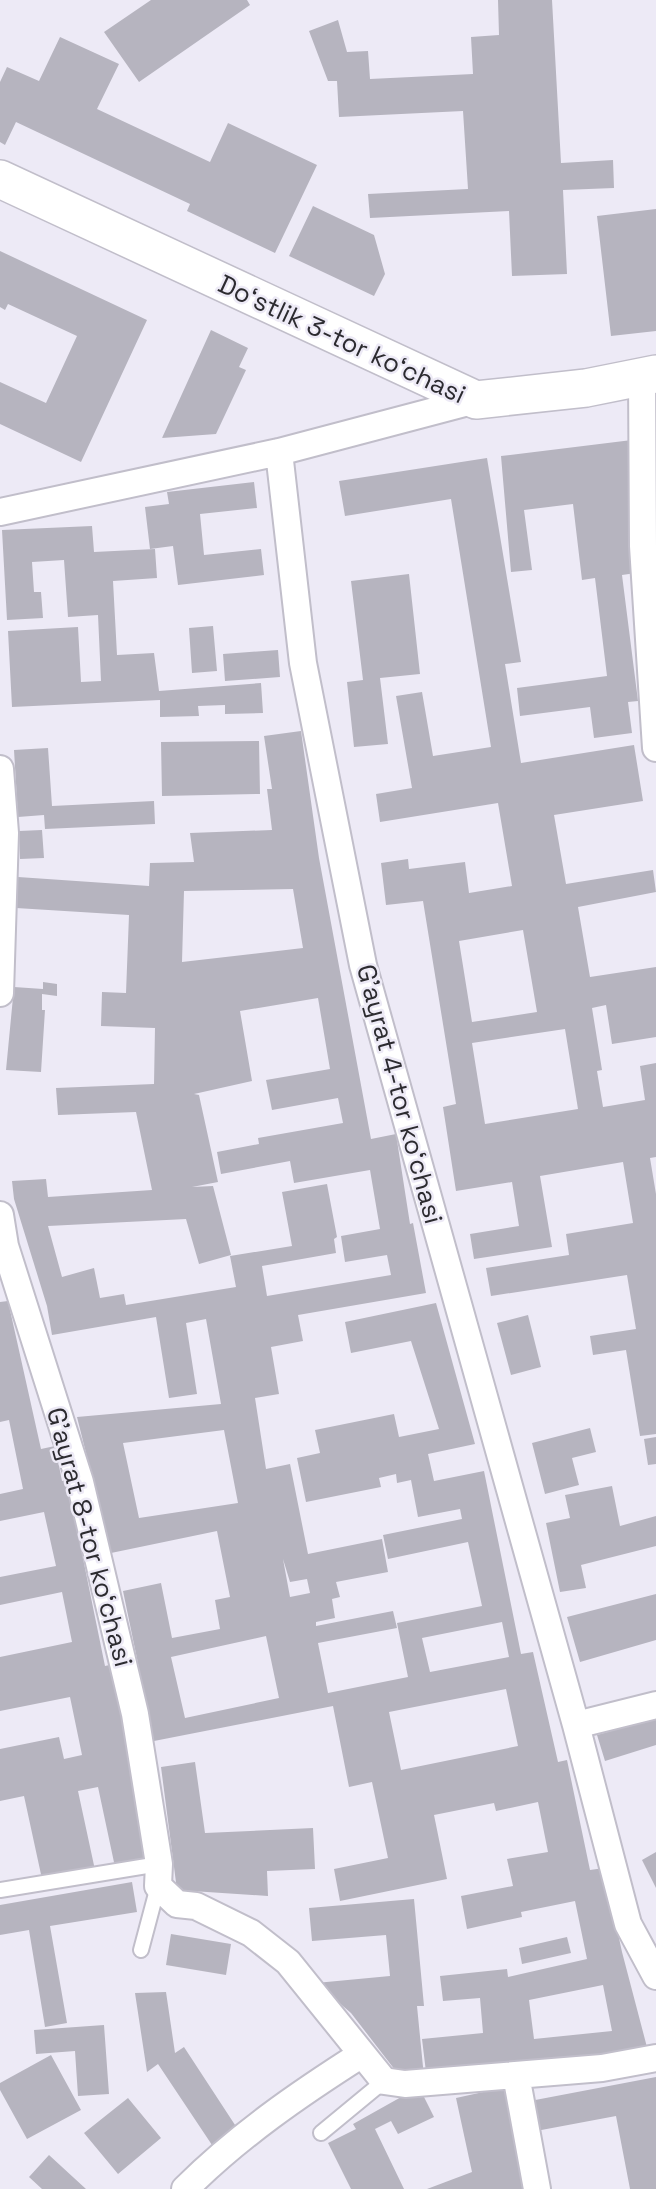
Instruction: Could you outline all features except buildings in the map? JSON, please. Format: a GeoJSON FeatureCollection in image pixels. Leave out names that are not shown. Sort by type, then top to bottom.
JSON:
{"type":"FeatureCollection","features":[{"type":"Feature","properties":{"kind":"street","name":"Doʻstlik 3-tor koʻchasi"},"geometry":{"type":"LineString","coordinates":[[0,179],[476,400]]}},
{"type":"Feature","properties":{"kind":"street"},"geometry":{"type":"LineString","coordinates":[[476,400],[586,388],[649,376],[650,546],[656,752]]}},
{"type":"Feature","properties":{"kind":"street","name":"Doʻstlik 3-tor koʻchasi"},"geometry":{"type":"LineString","coordinates":[[0,512],[279,452],[476,400]]}},
{"type":"Feature","properties":{"kind":"street","name":"G'ayrat 4-tor koʻchasi"},"geometry":{"type":"LineString","coordinates":[[279,452],[303,663],[363,965],[576,1725],[628,1924],[656,1976]]}},
{"type":"Feature","properties":{"kind":"street"},"geometry":{"type":"LineString","coordinates":[[0,769],[5,833],[0,993]]}},
{"type":"Feature","properties":{"kind":"street","name":"G'ayrat 8-tor koʻchasi"},"geometry":{"type":"LineString","coordinates":[[0,1215],[5,1246],[80,1482],[135,1714],[159,1875]]}},
{"type":"Feature","properties":{"kind":"street"},"geometry":{"type":"LineString","coordinates":[[576,1725],[656,1705]]}},
{"type":"Feature","properties":{"kind":"street"},"geometry":{"type":"LineString","coordinates":[[159,1875],[177,1904],[196,1906],[251,1933],[288,1962],[384,2081],[405,2084],[602,2068],[656,2058]]}},
{"type":"Feature","properties":{"kind":"street"},"geometry":{"type":"LineString","coordinates":[[185,2189],[213,2161],[287,2102],[362,2054]]}},
{"type":"Feature","properties":{"kind":"street"},"geometry":{"type":"LineString","coordinates":[[516,2075],[537,2189]]}},
{"type":"Feature","properties":{"kind":"lane"},"geometry":{"type":"LineString","coordinates":[[0,1890],[159,1875],[141,1950]]}},
{"type":"Feature","properties":{"kind":"lane"},"geometry":{"type":"LineString","coordinates":[[321,2133],[384,2081]]}}]}
